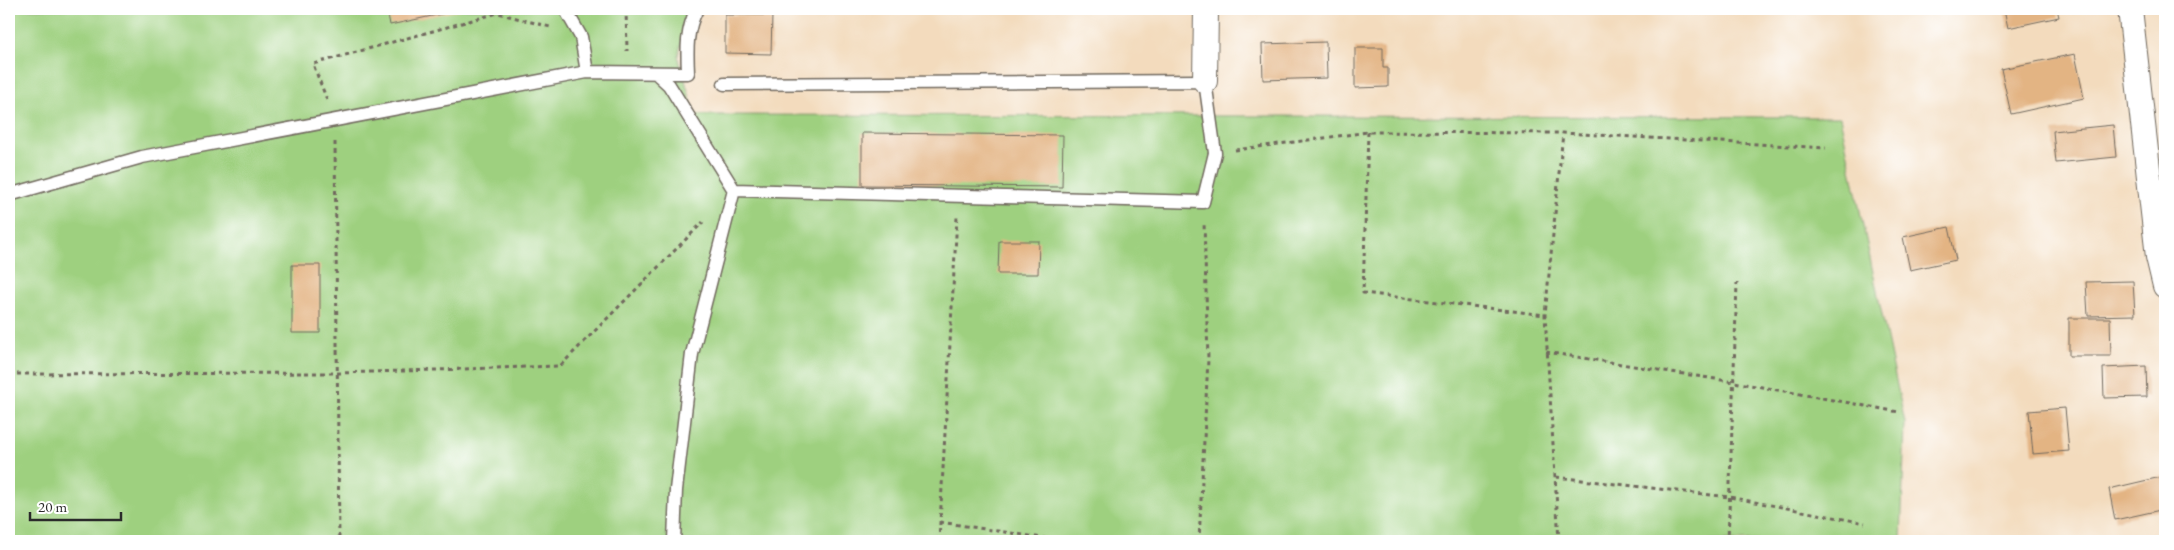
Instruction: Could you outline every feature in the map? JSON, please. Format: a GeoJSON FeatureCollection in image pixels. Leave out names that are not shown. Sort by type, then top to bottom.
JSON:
{"type":"FeatureCollection","features":[{"type":"Feature","properties":{"kind":"street"},"geometry":{"type":"LineString","coordinates":[[1205,81],[1206,9]]}},
{"type":"Feature","properties":{"kind":"street"},"geometry":{"type":"LineString","coordinates":[[2130,9],[2158,257],[2165,286]]}},
{"type":"Feature","properties":{"kind":"lane"},"geometry":{"type":"LineString","coordinates":[[565,9],[581,36],[587,72]]}},
{"type":"Feature","properties":{"kind":"lane"},"geometry":{"type":"LineString","coordinates":[[9,195],[142,156],[587,72],[688,73],[688,33],[696,9]]}},
{"type":"Feature","properties":{"kind":"lane"},"geometry":{"type":"LineString","coordinates":[[656,73],[668,85],[734,190],[692,354],[676,490],[674,541]]}},
{"type":"Feature","properties":{"kind":"lane"},"geometry":{"type":"LineString","coordinates":[[724,84],[1205,81],[1215,153],[1203,202],[734,190]]}},
{"type":"Feature","properties":{"kind":"path"},"geometry":{"type":"LineString","coordinates":[[626,9],[628,72]]}},
{"type":"Feature","properties":{"kind":"path"},"geometry":{"type":"LineString","coordinates":[[339,541],[335,120],[313,64],[498,13],[581,36]]}},
{"type":"Feature","properties":{"kind":"path"},"geometry":{"type":"LineString","coordinates":[[1215,153],[1368,132],[1563,133],[1826,148]]}},
{"type":"Feature","properties":{"kind":"path"},"geometry":{"type":"LineString","coordinates":[[1368,132],[1363,293],[1545,315]]}},
{"type":"Feature","properties":{"kind":"path"},"geometry":{"type":"LineString","coordinates":[[1559,541],[1545,315],[1563,133]]}},
{"type":"Feature","properties":{"kind":"path"},"geometry":{"type":"LineString","coordinates":[[9,374],[338,372],[560,366],[734,190]]}},
{"type":"Feature","properties":{"kind":"path"},"geometry":{"type":"LineString","coordinates":[[940,541],[958,196]]}},
{"type":"Feature","properties":{"kind":"path"},"geometry":{"type":"LineString","coordinates":[[1199,541],[1208,359],[1203,202]]}},
{"type":"Feature","properties":{"kind":"path"},"geometry":{"type":"LineString","coordinates":[[1728,541],[1737,284]]}},
{"type":"Feature","properties":{"kind":"path"},"geometry":{"type":"LineString","coordinates":[[1546,352],[1734,382],[1899,412]]}},
{"type":"Feature","properties":{"kind":"path"},"geometry":{"type":"LineString","coordinates":[[1556,477],[1729,497],[1865,523]]}},
{"type":"Feature","properties":{"kind":"path"},"geometry":{"type":"LineString","coordinates":[[940,522],[1062,541]]}},
{"type":"Feature","properties":{"kind":"green space"},"geometry":{"type":"Polygon","coordinates":[[[9,9],[690,9],[678,56],[695,115],[1840,117],[1905,423],[1901,541],[9,541],[9,9]]]}},
{"type":"Feature","properties":{"kind":"building"},"geometry":{"type":"Polygon","coordinates":[[[387,9],[460,9],[460,10],[390,25],[387,9]]]}},
{"type":"Feature","properties":{"kind":"building"},"geometry":{"type":"Polygon","coordinates":[[[2004,9],[2057,9],[2059,17],[2008,28],[2004,9]]]}},
{"type":"Feature","properties":{"kind":"building"},"geometry":{"type":"Polygon","coordinates":[[[725,15],[772,15],[771,54],[725,53],[725,15]]]}},
{"type":"Feature","properties":{"kind":"building"},"geometry":{"type":"Polygon","coordinates":[[[1326,42],[1327,78],[1263,80],[1262,44],[1326,42]]]}},
{"type":"Feature","properties":{"kind":"building"},"geometry":{"type":"Polygon","coordinates":[[[1355,48],[1383,48],[1383,68],[1388,68],[1388,87],[1355,88],[1355,48]]]}},
{"type":"Feature","properties":{"kind":"building"},"geometry":{"type":"Polygon","coordinates":[[[2075,54],[2084,98],[2011,114],[2001,69],[2075,54]]]}},
{"type":"Feature","properties":{"kind":"building"},"geometry":{"type":"Polygon","coordinates":[[[2113,125],[2116,157],[2056,163],[2053,131],[2113,125]]]}},
{"type":"Feature","properties":{"kind":"building"},"geometry":{"type":"Polygon","coordinates":[[[862,133],[1063,135],[1062,187],[862,185],[862,133]]]}},
{"type":"Feature","properties":{"kind":"building"},"geometry":{"type":"Polygon","coordinates":[[[1949,227],[1956,260],[1910,270],[1903,237],[1949,227]]]}},
{"type":"Feature","properties":{"kind":"building"},"geometry":{"type":"Polygon","coordinates":[[[999,241],[1039,241],[1038,274],[998,274],[999,241]]]}},
{"type":"Feature","properties":{"kind":"building"},"geometry":{"type":"Polygon","coordinates":[[[292,265],[320,265],[320,333],[292,333],[292,265]]]}},
{"type":"Feature","properties":{"kind":"building"},"geometry":{"type":"Polygon","coordinates":[[[2133,281],[2135,315],[2088,316],[2086,282],[2133,281]]]}},
{"type":"Feature","properties":{"kind":"building"},"geometry":{"type":"Polygon","coordinates":[[[2069,318],[2110,318],[2111,356],[2069,356],[2069,318]]]}},
{"type":"Feature","properties":{"kind":"building"},"geometry":{"type":"Polygon","coordinates":[[[2146,366],[2147,397],[2104,398],[2103,368],[2146,366]]]}},
{"type":"Feature","properties":{"kind":"building"},"geometry":{"type":"Polygon","coordinates":[[[2065,408],[2069,451],[2033,454],[2029,411],[2065,408]]]}},
{"type":"Feature","properties":{"kind":"building"},"geometry":{"type":"Polygon","coordinates":[[[2165,476],[2165,509],[2115,520],[2109,489],[2165,476]]]}}]}
